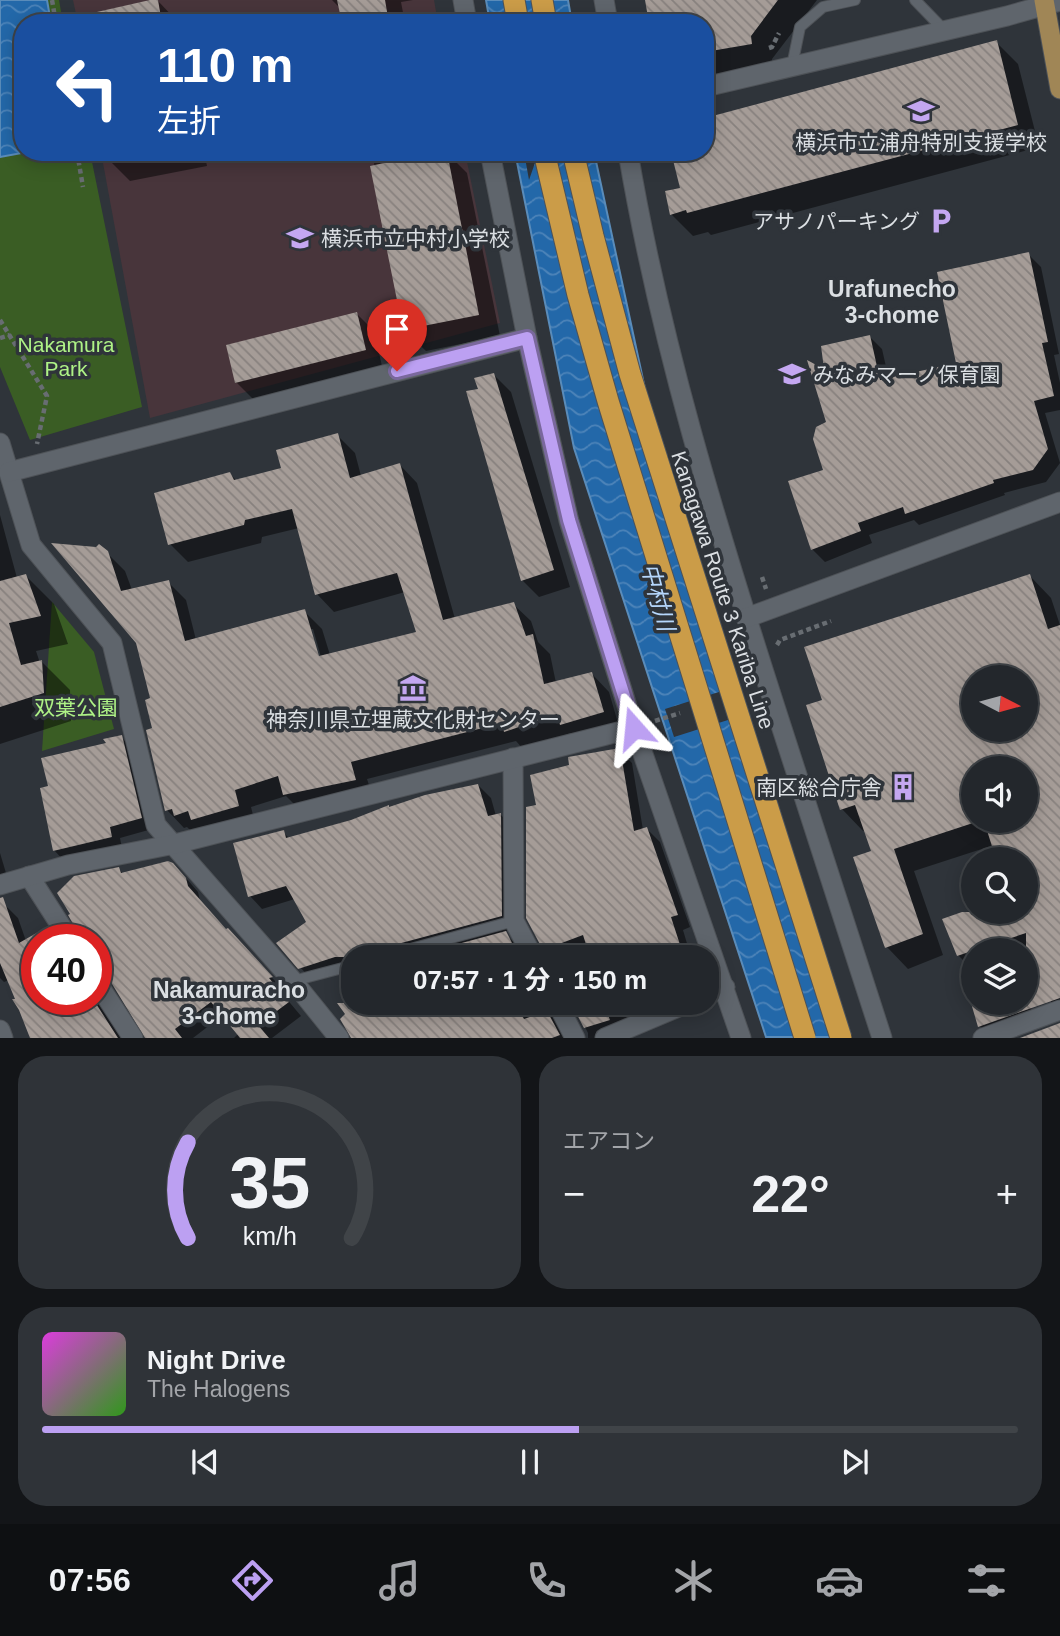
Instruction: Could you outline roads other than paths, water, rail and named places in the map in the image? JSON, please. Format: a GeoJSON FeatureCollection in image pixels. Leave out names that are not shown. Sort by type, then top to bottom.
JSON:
{"type":"FeatureCollection","features":[{"type":"Feature","properties":{"kind":"highway"},"geometry":{"type":"LineString","coordinates":[[546,161],[578,295],[608,401],[805,1038]]}},
{"type":"Feature","properties":{"kind":"highway","name":"Kanagawa Route 3 Kariba Line"},"geometry":{"type":"LineString","coordinates":[[575,161],[629,374],[841,1038]]}},
{"type":"Feature","properties":{"kind":"main road"},"geometry":{"type":"LineString","coordinates":[[1049,2],[1060,89]]}},
{"type":"Feature","properties":{"kind":"street"},"geometry":{"type":"LineString","coordinates":[[714,85],[1049,2]]}},
{"type":"Feature","properties":{"kind":"street"},"geometry":{"type":"LineString","coordinates":[[492,161],[527,338],[569,520],[702,945]]}},
{"type":"Feature","properties":{"kind":"street"},"geometry":{"type":"LineString","coordinates":[[630,161],[640,222],[677,381],[746,618],[882,1038]]}},
{"type":"Feature","properties":{"kind":"street"},"geometry":{"type":"LineString","coordinates":[[9,472],[527,338]]}},
{"type":"Feature","properties":{"kind":"street"},"geometry":{"type":"LineString","coordinates":[[0,443],[31,545],[112,643],[156,825],[293,981],[339,1038]]}},
{"type":"Feature","properties":{"kind":"street"},"geometry":{"type":"LineString","coordinates":[[746,618],[1060,502]]}},
{"type":"Feature","properties":{"kind":"street"},"geometry":{"type":"LineString","coordinates":[[0,885],[68,865],[175,844],[634,728]]}},
{"type":"Feature","properties":{"kind":"street"},"geometry":{"type":"LineString","coordinates":[[513,758],[514,921],[527,945]]}},
{"type":"Feature","properties":{"kind":"street"},"geometry":{"type":"LineString","coordinates":[[29,876],[60,924]]}},
{"type":"Feature","properties":{"kind":"street"},"geometry":{"type":"LineString","coordinates":[[719,997],[741,1038]]}},
{"type":"Feature","properties":{"kind":"street"},"geometry":{"type":"LineString","coordinates":[[112,1006],[133,1038]]}},
{"type":"Feature","properties":{"kind":"street"},"geometry":{"type":"LineString","coordinates":[[983,1038],[1060,1010]]}},
{"type":"Feature","properties":{"kind":"street"},"geometry":{"type":"LineString","coordinates":[[563,1015],[575,1038]]}},
{"type":"Feature","properties":{"kind":"street"},"geometry":{"type":"LineString","coordinates":[[605,1038],[660,1015]]}},
{"type":"Feature","properties":{"kind":"street"},"geometry":{"type":"LineString","coordinates":[[0,1030],[3,1038]]}},
{"type":"Feature","properties":{"kind":"lane"},"geometry":{"type":"LineString","coordinates":[[792,66],[800,27],[823,7],[855,0]]}},
{"type":"Feature","properties":{"kind":"lane"},"geometry":{"type":"LineString","coordinates":[[915,0],[944,30]]}},
{"type":"Feature","properties":{"kind":"lane"},"geometry":{"type":"LineString","coordinates":[[425,945],[514,921]]}},
{"type":"Feature","properties":{"kind":"lane"},"geometry":{"type":"LineString","coordinates":[[293,981],[341,968]]}},
{"type":"Feature","properties":{"kind":"water"},"geometry":{"type":"Polygon","coordinates":[[[0,0],[47,0],[49,14],[14,14],[14,154],[0,157],[0,0]]]}},
{"type":"Feature","properties":{"kind":"water"},"geometry":{"type":"Polygon","coordinates":[[[486,0],[568,0],[570,14],[488,14],[486,0]]]}},
{"type":"Feature","properties":{"kind":"water","name":"中村川"},"geometry":{"type":"Polygon","coordinates":[[[517,161],[596,161],[656,440],[848,1037],[766,1037],[574,448],[517,161]]]}},
{"type":"Feature","properties":{"kind":"place","name":"横浜市立浦舟特別支援学校"},"geometry":{"type":"Point","coordinates":[921,111]}},
{"type":"Feature","properties":{"kind":"place","name":"アサノパーキング"},"geometry":{"type":"Point","coordinates":[941,221]}},
{"type":"Feature","properties":{"kind":"place","name":"横浜市立中村小学校"},"geometry":{"type":"Point","coordinates":[300,238]}},
{"type":"Feature","properties":{"kind":"place","name":"みなみマーノ保育園"},"geometry":{"type":"Point","coordinates":[792,374]}},
{"type":"Feature","properties":{"kind":"place","name":"神奈川県立埋蔵文化財センター"},"geometry":{"type":"Point","coordinates":[413,688]}},
{"type":"Feature","properties":{"kind":"place","name":"南区総合庁舎"},"geometry":{"type":"Point","coordinates":[903,787]}},
{"type":"Feature","properties":{"kind":"district","name":"Urafunecho 3-chome"},"geometry":{"type":"Point","coordinates":[892,302]}},
{"type":"Feature","properties":{"kind":"district","name":"Nakamuracho 3-chome"},"geometry":{"type":"Point","coordinates":[229,1003]}},
{"type":"Feature","properties":{"kind":"park label","name":"Nakamura Park"},"geometry":{"type":"Point","coordinates":[66,356]}},
{"type":"Feature","properties":{"kind":"park label","name":"双葉公園"},"geometry":{"type":"Point","coordinates":[76,707]}}]}
